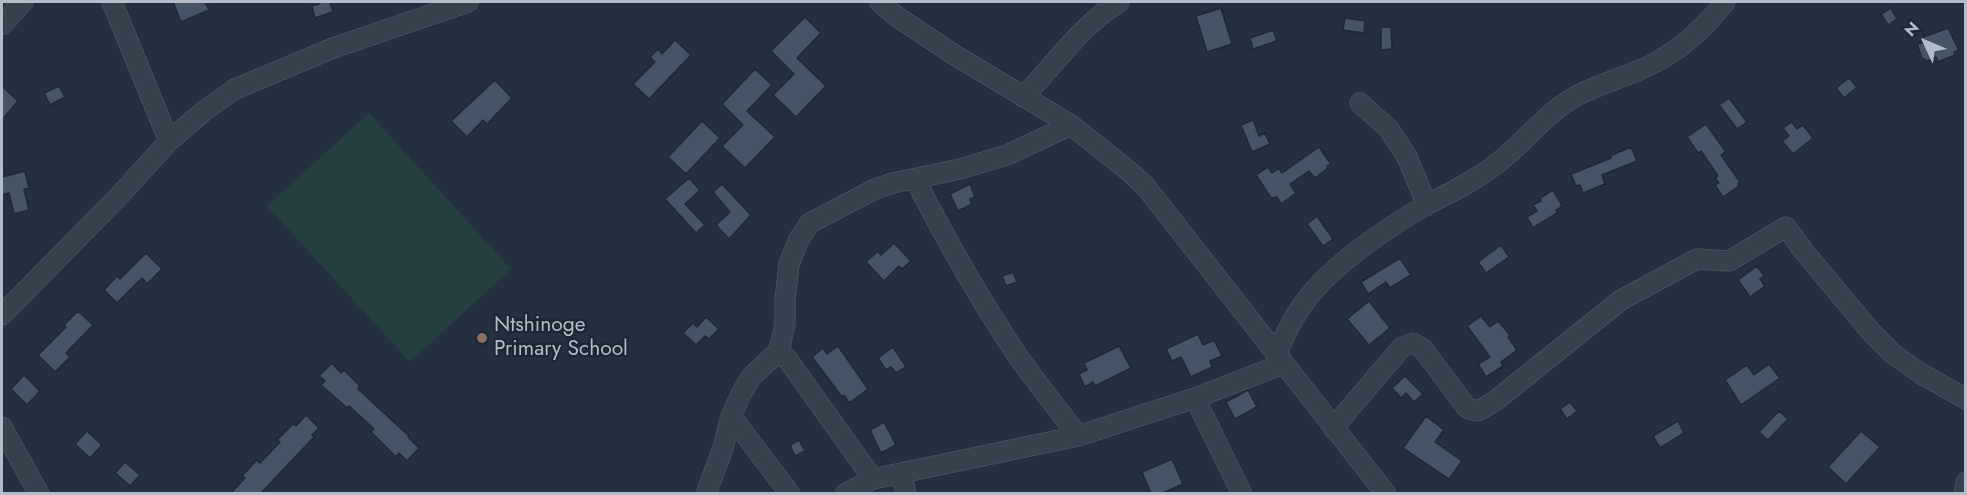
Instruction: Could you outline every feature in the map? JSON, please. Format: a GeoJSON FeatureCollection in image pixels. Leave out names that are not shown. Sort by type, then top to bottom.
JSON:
{"type":"FeatureCollection","features":[{"type":"Feature","properties":{"kind":"street"},"geometry":{"type":"LineString","coordinates":[[2,25],[22,2]]}},
{"type":"Feature","properties":{"kind":"street"},"geometry":{"type":"LineString","coordinates":[[112,2],[169,141]]}},
{"type":"Feature","properties":{"kind":"street"},"geometry":{"type":"LineString","coordinates":[[2,315],[120,195],[169,141],[204,111],[235,89],[333,48],[468,2]]}},
{"type":"Feature","properties":{"kind":"street"},"geometry":{"type":"LineString","coordinates":[[880,2],[896,16],[952,54],[1071,125],[1130,172],[1146,188],[1386,494]]}},
{"type":"Feature","properties":{"kind":"street"},"geometry":{"type":"LineString","coordinates":[[1023,97],[1086,27],[1102,12],[1119,2]]}},
{"type":"Feature","properties":{"kind":"street"},"geometry":{"type":"LineString","coordinates":[[845,494],[873,479],[901,472],[1078,436],[1195,398],[1279,359],[1290,324],[1305,301],[1352,254],[1427,205],[1468,184],[1496,164],[1546,118],[1576,96],[1656,62],[1686,44],[1711,20],[1725,2]]}},
{"type":"Feature","properties":{"kind":"street"},"geometry":{"type":"LineString","coordinates":[[1360,103],[1389,129],[1407,157],[1427,205]]}},
{"type":"Feature","properties":{"kind":"street"},"geometry":{"type":"LineString","coordinates":[[706,494],[723,448],[731,416],[741,394],[752,376],[779,351],[785,324],[789,264],[799,239],[810,223],[875,189],[1007,155],[1071,125]]}},
{"type":"Feature","properties":{"kind":"street"},"geometry":{"type":"LineString","coordinates":[[915,180],[951,249],[980,297],[1018,356],[1078,436]]}},
{"type":"Feature","properties":{"kind":"street"},"geometry":{"type":"LineString","coordinates":[[1333,428],[1402,348],[1413,343],[1424,349],[1467,408],[1478,411],[1495,401],[1621,300],[1697,260],[1729,261],[1786,226],[1872,333],[1893,354],[1920,373],[1965,399]]}},
{"type":"Feature","properties":{"kind":"street"},"geometry":{"type":"LineString","coordinates":[[779,351],[788,360],[873,479]]}},
{"type":"Feature","properties":{"kind":"street"},"geometry":{"type":"LineString","coordinates":[[1195,398],[1242,494]]}},
{"type":"Feature","properties":{"kind":"street"},"geometry":{"type":"LineString","coordinates":[[731,416],[790,494]]}},
{"type":"Feature","properties":{"kind":"street"},"geometry":{"type":"LineString","coordinates":[[4,434],[39,494]]}},
{"type":"Feature","properties":{"kind":"street"},"geometry":{"type":"LineString","coordinates":[[901,472],[906,494]]}},
{"type":"Feature","properties":{"kind":"street"},"geometry":{"type":"LineString","coordinates":[[1964,494],[1965,482]]}},
{"type":"Feature","properties":{"kind":"green space"},"geometry":{"type":"Polygon","coordinates":[[[369,113],[511,269],[410,362],[267,206],[369,113]]]}},
{"type":"Feature","properties":{"kind":"building"},"geometry":{"type":"Polygon","coordinates":[[[173,2],[205,2],[209,10],[181,22],[173,2]]]}},
{"type":"Feature","properties":{"kind":"building"},"geometry":{"type":"Polygon","coordinates":[[[319,2],[330,2],[333,12],[315,18],[312,6],[319,2]]]}},
{"type":"Feature","properties":{"kind":"building"},"geometry":{"type":"Polygon","coordinates":[[[1221,8],[1232,44],[1207,52],[1196,16],[1221,8]]]}},
{"type":"Feature","properties":{"kind":"building"},"geometry":{"type":"Polygon","coordinates":[[[1891,8],[1897,19],[1888,25],[1881,14],[1891,8]]]}},
{"type":"Feature","properties":{"kind":"building"},"geometry":{"type":"Polygon","coordinates":[[[805,17],[821,33],[797,58],[826,86],[796,117],[773,95],[794,74],[771,51],[805,17]]]}},
{"type":"Feature","properties":{"kind":"building"},"geometry":{"type":"Polygon","coordinates":[[[1345,18],[1365,21],[1364,33],[1343,30],[1345,18]]]}},
{"type":"Feature","properties":{"kind":"building"},"geometry":{"type":"Polygon","coordinates":[[[1381,27],[1391,27],[1392,49],[1381,50],[1381,27]]]}},
{"type":"Feature","properties":{"kind":"building"},"geometry":{"type":"Polygon","coordinates":[[[1948,28],[1959,50],[1954,52],[1955,55],[1938,62],[1936,57],[1927,61],[1922,58],[1917,44],[1922,43],[1921,38],[1948,28]]]}},
{"type":"Feature","properties":{"kind":"building"},"geometry":{"type":"Polygon","coordinates":[[[1273,30],[1277,41],[1253,49],[1250,38],[1273,30]]]}},
{"type":"Feature","properties":{"kind":"building"},"geometry":{"type":"Polygon","coordinates":[[[675,40],[691,55],[649,99],[633,84],[655,62],[650,57],[658,49],[662,54],[675,40]]]}},
{"type":"Feature","properties":{"kind":"building"},"geometry":{"type":"Polygon","coordinates":[[[755,69],[772,85],[747,111],[775,137],[745,168],[722,146],[743,125],[722,104],[755,69]]]}},
{"type":"Feature","properties":{"kind":"building"},"geometry":{"type":"Polygon","coordinates":[[[1849,78],[1857,87],[1844,98],[1836,88],[1849,78]]]}},
{"type":"Feature","properties":{"kind":"building"},"geometry":{"type":"Polygon","coordinates":[[[495,80],[512,98],[487,124],[483,120],[467,137],[451,121],[495,80]]]}},
{"type":"Feature","properties":{"kind":"building"},"geometry":{"type":"Polygon","coordinates":[[[2,86],[18,101],[2,120],[2,86]]]}},
{"type":"Feature","properties":{"kind":"building"},"geometry":{"type":"Polygon","coordinates":[[[59,86],[65,97],[50,105],[44,93],[59,86]]]}},
{"type":"Feature","properties":{"kind":"building"},"geometry":{"type":"Polygon","coordinates":[[[1729,98],[1747,122],[1737,129],[1719,105],[1729,98]]]}},
{"type":"Feature","properties":{"kind":"building"},"geometry":{"type":"Polygon","coordinates":[[[1253,120],[1259,136],[1265,133],[1270,144],[1252,152],[1241,125],[1253,120]]]}},
{"type":"Feature","properties":{"kind":"building"},"geometry":{"type":"Polygon","coordinates":[[[702,121],[720,138],[686,174],[668,157],[702,121]]]}},
{"type":"Feature","properties":{"kind":"building"},"geometry":{"type":"Polygon","coordinates":[[[1792,122],[1797,129],[1803,125],[1813,138],[1793,154],[1782,141],[1789,136],[1783,128],[1792,122]]]}},
{"type":"Feature","properties":{"kind":"building"},"geometry":{"type":"Polygon","coordinates":[[[1706,124],[1726,152],[1721,155],[1740,182],[1739,186],[1723,197],[1715,185],[1719,183],[1715,178],[1718,176],[1701,151],[1698,153],[1687,137],[1706,124]]]}},
{"type":"Feature","properties":{"kind":"building"},"geometry":{"type":"Polygon","coordinates":[[[1319,147],[1331,164],[1327,166],[1328,168],[1315,178],[1309,171],[1290,184],[1296,193],[1281,204],[1277,197],[1271,198],[1256,175],[1268,167],[1272,173],[1279,168],[1282,173],[1319,147]]]}},
{"type":"Feature","properties":{"kind":"building"},"geometry":{"type":"Polygon","coordinates":[[[1631,147],[1637,161],[1602,175],[1605,184],[1583,193],[1580,185],[1576,186],[1571,174],[1611,158],[1610,156],[1631,147]]]}},
{"type":"Feature","properties":{"kind":"building"},"geometry":{"type":"Polygon","coordinates":[[[25,171],[29,188],[24,189],[29,210],[14,214],[9,193],[2,195],[2,177],[25,171]]]}},
{"type":"Feature","properties":{"kind":"building"},"geometry":{"type":"Polygon","coordinates":[[[689,178],[700,190],[685,204],[705,225],[696,233],[665,199],[689,178]]]}},
{"type":"Feature","properties":{"kind":"building"},"geometry":{"type":"Polygon","coordinates":[[[722,184],[751,215],[729,239],[716,225],[730,212],[713,192],[722,184]]]}},
{"type":"Feature","properties":{"kind":"building"},"geometry":{"type":"Polygon","coordinates":[[[970,184],[975,197],[970,199],[972,204],[958,211],[950,194],[970,184]]]}},
{"type":"Feature","properties":{"kind":"building"},"geometry":{"type":"Polygon","coordinates":[[[1553,190],[1562,206],[1556,210],[1557,213],[1533,228],[1527,217],[1537,211],[1533,205],[1553,190]]]}},
{"type":"Feature","properties":{"kind":"building"},"geometry":{"type":"Polygon","coordinates":[[[1317,216],[1333,239],[1323,246],[1307,224],[1317,216]]]}},
{"type":"Feature","properties":{"kind":"building"},"geometry":{"type":"Polygon","coordinates":[[[894,243],[911,261],[902,269],[899,266],[884,281],[866,262],[878,251],[881,255],[894,243]]]}},
{"type":"Feature","properties":{"kind":"building"},"geometry":{"type":"Polygon","coordinates":[[[1501,245],[1509,257],[1486,273],[1478,262],[1501,245]]]}},
{"type":"Feature","properties":{"kind":"building"},"geometry":{"type":"Polygon","coordinates":[[[146,253],[162,269],[147,284],[142,278],[117,303],[104,290],[117,276],[120,279],[146,253]]]}},
{"type":"Feature","properties":{"kind":"building"},"geometry":{"type":"Polygon","coordinates":[[[1400,258],[1411,275],[1390,288],[1386,282],[1368,294],[1361,282],[1400,258]]]}},
{"type":"Feature","properties":{"kind":"building"},"geometry":{"type":"Polygon","coordinates":[[[1757,266],[1764,276],[1760,279],[1765,286],[1750,297],[1738,280],[1757,266]]]}},
{"type":"Feature","properties":{"kind":"building"},"geometry":{"type":"Polygon","coordinates":[[[1013,272],[1017,282],[1006,286],[1002,276],[1013,272]]]}},
{"type":"Feature","properties":{"kind":"building"},"geometry":{"type":"Polygon","coordinates":[[[1369,301],[1390,328],[1369,345],[1347,319],[1369,301]]]}},
{"type":"Feature","properties":{"kind":"building"},"geometry":{"type":"Polygon","coordinates":[[[78,311],[93,325],[66,353],[70,357],[55,372],[38,355],[66,327],[64,325],[78,311]]]}},
{"type":"Feature","properties":{"kind":"building"},"geometry":{"type":"Polygon","coordinates":[[[1481,316],[1490,327],[1498,321],[1510,335],[1508,337],[1517,350],[1501,362],[1503,366],[1486,377],[1478,364],[1490,357],[1467,326],[1481,316]]]}},
{"type":"Feature","properties":{"kind":"building"},"geometry":{"type":"Polygon","coordinates":[[[706,317],[719,329],[709,339],[705,336],[696,345],[683,333],[693,323],[697,327],[706,317]]]}},
{"type":"Feature","properties":{"kind":"building"},"geometry":{"type":"Polygon","coordinates":[[[1198,334],[1203,345],[1214,340],[1222,356],[1210,361],[1212,367],[1191,377],[1181,357],[1172,361],[1166,349],[1198,334]]]}},
{"type":"Feature","properties":{"kind":"building"},"geometry":{"type":"Polygon","coordinates":[[[838,346],[868,389],[849,403],[812,357],[823,348],[827,354],[838,346]]]}},
{"type":"Feature","properties":{"kind":"building"},"geometry":{"type":"Polygon","coordinates":[[[1119,346],[1131,368],[1095,386],[1093,382],[1085,387],[1079,374],[1087,370],[1084,363],[1119,346]]]}},
{"type":"Feature","properties":{"kind":"building"},"geometry":{"type":"Polygon","coordinates":[[[893,347],[906,367],[896,373],[891,367],[886,370],[878,358],[893,347]]]}},
{"type":"Feature","properties":{"kind":"building"},"geometry":{"type":"Polygon","coordinates":[[[332,363],[341,373],[344,370],[360,386],[358,389],[419,448],[407,461],[399,453],[396,457],[371,432],[374,429],[321,385],[325,381],[319,376],[332,363]]]}},
{"type":"Feature","properties":{"kind":"building"},"geometry":{"type":"Polygon","coordinates":[[[1769,364],[1780,378],[1741,405],[1725,380],[1747,365],[1754,375],[1769,364]]]}},
{"type":"Feature","properties":{"kind":"building"},"geometry":{"type":"Polygon","coordinates":[[[24,375],[40,391],[27,405],[11,389],[24,375]]]}},
{"type":"Feature","properties":{"kind":"building"},"geometry":{"type":"Polygon","coordinates":[[[1405,376],[1423,394],[1414,402],[1406,393],[1401,398],[1392,388],[1405,376]]]}},
{"type":"Feature","properties":{"kind":"building"},"geometry":{"type":"Polygon","coordinates":[[[1248,390],[1257,407],[1235,419],[1226,402],[1248,390]]]}},
{"type":"Feature","properties":{"kind":"building"},"geometry":{"type":"Polygon","coordinates":[[[1570,402],[1577,411],[1567,419],[1560,409],[1570,402]]]}},
{"type":"Feature","properties":{"kind":"building"},"geometry":{"type":"Polygon","coordinates":[[[1779,411],[1788,419],[1768,440],[1759,432],[1779,411]]]}},
{"type":"Feature","properties":{"kind":"building"},"geometry":{"type":"Polygon","coordinates":[[[306,415],[319,428],[312,435],[314,437],[260,494],[230,494],[257,460],[260,463],[280,442],[277,440],[293,424],[296,426],[306,415]]]}},
{"type":"Feature","properties":{"kind":"building"},"geometry":{"type":"Polygon","coordinates":[[[1426,416],[1444,430],[1435,442],[1462,461],[1449,479],[1403,448],[1426,416]]]}},
{"type":"Feature","properties":{"kind":"building"},"geometry":{"type":"Polygon","coordinates":[[[1678,421],[1684,433],[1660,448],[1653,436],[1678,421]]]}},
{"type":"Feature","properties":{"kind":"building"},"geometry":{"type":"Polygon","coordinates":[[[884,422],[896,445],[881,453],[870,430],[884,422]]]}},
{"type":"Feature","properties":{"kind":"building"},"geometry":{"type":"Polygon","coordinates":[[[87,431],[102,445],[90,458],[75,444],[87,431]]]}},
{"type":"Feature","properties":{"kind":"building"},"geometry":{"type":"Polygon","coordinates":[[[1861,431],[1880,447],[1846,484],[1828,467],[1861,431]]]}},
{"type":"Feature","properties":{"kind":"building"},"geometry":{"type":"Polygon","coordinates":[[[799,440],[805,451],[795,456],[790,445],[799,440]]]}},
{"type":"Feature","properties":{"kind":"building"},"geometry":{"type":"Polygon","coordinates":[[[1172,459],[1183,484],[1160,494],[1151,494],[1142,472],[1172,459]]]}},
{"type":"Feature","properties":{"kind":"building"},"geometry":{"type":"Polygon","coordinates":[[[125,462],[140,475],[130,486],[115,473],[125,462]]]}},
{"type":"Feature","properties":{"kind":"place","name":"Ntshinoge Primary School"},"geometry":{"type":"Point","coordinates":[482,338]}}]}
